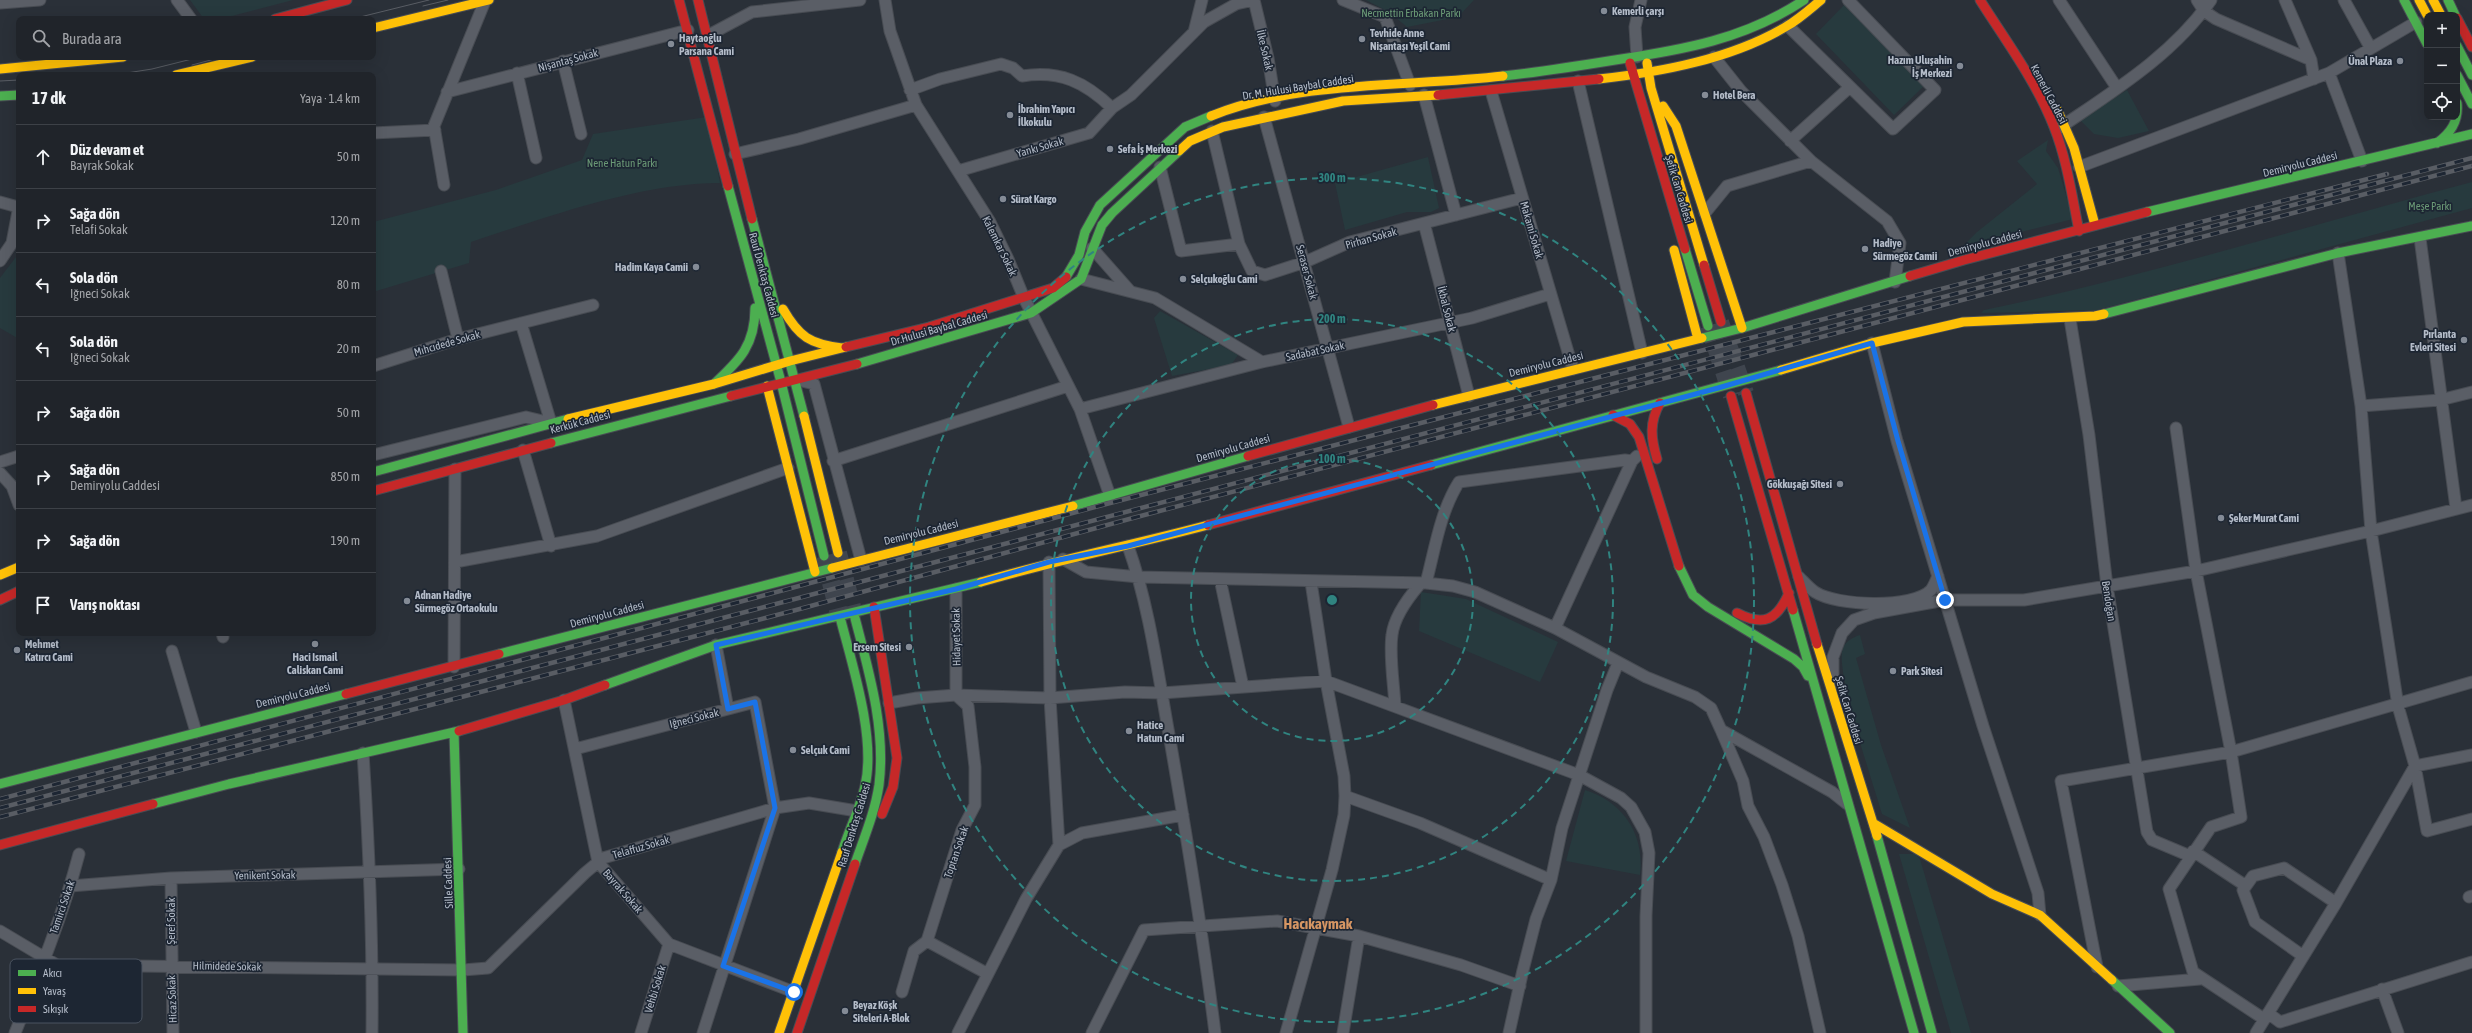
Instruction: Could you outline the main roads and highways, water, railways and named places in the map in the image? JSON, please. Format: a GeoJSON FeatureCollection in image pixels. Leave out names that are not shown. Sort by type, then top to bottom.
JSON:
{"type":"FeatureCollection","features":[{"type":"Feature","properties":{"kind":"main road"},"geometry":{"type":"LineString","coordinates":[[286,16],[347,0]]}},
{"type":"Feature","properties":{"kind":"main road"},"geometry":{"type":"LineString","coordinates":[[376,27],[487,0]]}},
{"type":"Feature","properties":{"kind":"main road","name":"Rauf Denktaş Caddesi"},"geometry":{"type":"LineString","coordinates":[[698,0],[735,154],[790,361],[838,553]]}},
{"type":"Feature","properties":{"kind":"main road"},"geometry":{"type":"LineString","coordinates":[[703,18],[704,0]]}},
{"type":"Feature","properties":{"kind":"main road"},"geometry":{"type":"LineString","coordinates":[[1638,57],[1686,49],[1748,31],[1791,10],[1804,0]]}},
{"type":"Feature","properties":{"kind":"main road"},"geometry":{"type":"LineString","coordinates":[[1632,74],[1648,72],[1714,57],[1762,40],[1788,26],[1821,0]]}},
{"type":"Feature","properties":{"kind":"main road","name":"Kemerli Caddesi"},"geometry":{"type":"LineString","coordinates":[[1980,0],[2040,99],[2055,132],[2066,165],[2079,231]]}},
{"type":"Feature","properties":{"kind":"main road","name":"Kemerli Caddesi"},"geometry":{"type":"LineString","coordinates":[[1987,0],[2040,79],[2065,125],[2080,167],[2095,225]]}},
{"type":"Feature","properties":{"kind":"main road"},"geometry":{"type":"LineString","coordinates":[[2404,0],[2424,38]]}},
{"type":"Feature","properties":{"kind":"main road"},"geometry":{"type":"LineString","coordinates":[[2419,0],[2425,12]]}},
{"type":"Feature","properties":{"kind":"main road"},"geometry":{"type":"LineString","coordinates":[[2433,0],[2439,12]]}},
{"type":"Feature","properties":{"kind":"main road"},"geometry":{"type":"LineString","coordinates":[[2448,0],[2454,12]]}},
{"type":"Feature","properties":{"kind":"main road","name":"Rauf Denktaş Caddesi"},"geometry":{"type":"LineString","coordinates":[[679,1],[688,30],[754,287],[781,382],[824,556]]}},
{"type":"Feature","properties":{"kind":"main road"},"geometry":{"type":"LineString","coordinates":[[2460,24],[2472,48]]}},
{"type":"Feature","properties":{"kind":"main road"},"geometry":{"type":"LineString","coordinates":[[2458,48],[2472,75]]}},
{"type":"Feature","properties":{"kind":"main road","name":"Şefik Can Caddesi"},"geometry":{"type":"LineString","coordinates":[[1638,57],[1648,72],[1721,322]]}},
{"type":"Feature","properties":{"kind":"main road","name":"Şefik Can Caddesi"},"geometry":{"type":"LineString","coordinates":[[1638,57],[1632,74],[1708,326]]}},
{"type":"Feature","properties":{"kind":"main road","name":"Dr. M. Hulusi Baybal Caddesi"},"geometry":{"type":"LineString","coordinates":[[1053,288],[1068,276],[1079,255],[1086,232],[1100,205],[1185,127],[1226,112],[1274,101],[1343,89],[1491,78],[1638,57]]}},
{"type":"Feature","properties":{"kind":"main road"},"geometry":{"type":"LineString","coordinates":[[0,69],[92,60]]}},
{"type":"Feature","properties":{"kind":"main road"},"geometry":{"type":"LineString","coordinates":[[196,72],[241,60]]}},
{"type":"Feature","properties":{"kind":"main road","name":"Dr. M. Hulusi Baybal Caddesi"},"geometry":{"type":"LineString","coordinates":[[1081,279],[1088,266],[1092,248],[1102,225],[1112,213],[1160,167],[1190,141],[1223,126],[1343,101],[1491,91],[1553,82],[1578,82],[1632,74]]}},
{"type":"Feature","properties":{"kind":"main road"},"geometry":{"type":"LineString","coordinates":[[2460,81],[2472,104]]}},
{"type":"Feature","properties":{"kind":"main road"},"geometry":{"type":"LineString","coordinates":[[0,96],[16,95]]}},
{"type":"Feature","properties":{"kind":"main road"},"geometry":{"type":"LineString","coordinates":[[1656,98],[1668,112],[1676,126],[1742,328]]}},
{"type":"Feature","properties":{"kind":"main road"},"geometry":{"type":"LineString","coordinates":[[1640,99],[1638,113],[1661,203]]}},
{"type":"Feature","properties":{"kind":"main road"},"geometry":{"type":"LineString","coordinates":[[2460,108],[2465,115]]}},
{"type":"Feature","properties":{"kind":"main road"},"geometry":{"type":"LineString","coordinates":[[2437,143],[2454,126],[2456,120]]}},
{"type":"Feature","properties":{"kind":"main road","name":"Demiryolu Caddesi"},"geometry":{"type":"LineString","coordinates":[[0,784],[1110,496],[1350,427],[1573,369],[1742,328],[1964,260],[2079,231],[2095,225],[2472,134]]}},
{"type":"Feature","properties":{"kind":"main road"},"geometry":{"type":"LineString","coordinates":[[0,845],[229,784],[454,732],[564,700],[716,645],[956,589],[1049,562],[1128,546],[1660,403],[1872,343],[1963,322],[2017,318],[2070,319],[2095,316],[2338,253],[2420,238],[2472,226]]}},
{"type":"Feature","properties":{"kind":"main road"},"geometry":{"type":"LineString","coordinates":[[1671,241],[1698,339]]}},
{"type":"Feature","properties":{"kind":"main road"},"geometry":{"type":"LineString","coordinates":[[767,276],[791,324],[800,336],[819,345],[842,348]]}},
{"type":"Feature","properties":{"kind":"main road","name":"Dr.Hulusi Baybal Caddesi"},"geometry":{"type":"LineString","coordinates":[[794,378],[900,353],[1031,313],[1081,279]]}},
{"type":"Feature","properties":{"kind":"main road"},"geometry":{"type":"LineString","coordinates":[[714,384],[740,359],[751,344],[756,316],[754,287]]}},
{"type":"Feature","properties":{"kind":"main road","name":"Dr.Hulusi Baybal Caddesi"},"geometry":{"type":"LineString","coordinates":[[776,365],[929,327],[1053,288]]}},
{"type":"Feature","properties":{"kind":"main road","name":"Kerkük Caddesi"},"geometry":{"type":"LineString","coordinates":[[376,471],[492,441],[552,423],[714,384],[776,365]]}},
{"type":"Feature","properties":{"kind":"main road","name":"Kerkük Caddesi"},"geometry":{"type":"LineString","coordinates":[[376,490],[794,378]]}},
{"type":"Feature","properties":{"kind":"main road"},"geometry":{"type":"LineString","coordinates":[[767,386],[815,572]]}},
{"type":"Feature","properties":{"kind":"main road","name":"Şefik Can Caddesi"},"geometry":{"type":"LineString","coordinates":[[1746,393],[1833,700],[1873,823],[1932,1033]]}},
{"type":"Feature","properties":{"kind":"main road"},"geometry":{"type":"LineString","coordinates":[[1731,396],[1789,593],[1812,684],[1914,1033]]}},
{"type":"Feature","properties":{"kind":"main road"},"geometry":{"type":"LineString","coordinates":[[1660,403],[1651,423],[1651,441],[1660,471]]}},
{"type":"Feature","properties":{"kind":"main road"},"geometry":{"type":"LineString","coordinates":[[1613,415],[1630,424],[1644,450],[1681,574],[1693,595],[1708,607],[1794,659],[1803,667],[1812,684]]}},
{"type":"Feature","properties":{"kind":"main road"},"geometry":{"type":"LineString","coordinates":[[1667,494],[1687,562],[1703,590]]}},
{"type":"Feature","properties":{"kind":"main road"},"geometry":{"type":"LineString","coordinates":[[0,576],[16,568]]}},
{"type":"Feature","properties":{"kind":"main road"},"geometry":{"type":"LineString","coordinates":[[0,600],[16,592]]}},
{"type":"Feature","properties":{"kind":"main road"},"geometry":{"type":"LineString","coordinates":[[1726,606],[1755,622],[1771,619],[1784,606],[1789,593]]}},
{"type":"Feature","properties":{"kind":"main road"},"geometry":{"type":"LineString","coordinates":[[863,843],[884,809],[895,777],[896,747],[874,607]]}},
{"type":"Feature","properties":{"kind":"main road","name":"Rauf Denktaş Caddesi"},"geometry":{"type":"LineString","coordinates":[[797,1033],[863,843],[878,793],[880,747],[873,692],[855,618]]}},
{"type":"Feature","properties":{"kind":"main road","name":"Rauf Denktaş Caddesi"},"geometry":{"type":"LineString","coordinates":[[779,1033],[865,785],[867,754],[861,702],[841,621]]}},
{"type":"Feature","properties":{"kind":"main road","name":"Sille Caddesi"},"geometry":{"type":"LineString","coordinates":[[454,732],[463,970],[463,1033]]}},
{"type":"Feature","properties":{"kind":"main road"},"geometry":{"type":"LineString","coordinates":[[1873,823],[1992,894],[2040,915],[2170,1033]]}},
{"type":"Feature","properties":{"kind":"tunnel"},"geometry":{"type":"LineString","coordinates":[[1721,322],[1746,393]]}},
{"type":"Feature","properties":{"kind":"tunnel"},"geometry":{"type":"LineString","coordinates":[[1708,326],[1731,396]]}},
{"type":"Feature","properties":{"kind":"tunnel"},"geometry":{"type":"LineString","coordinates":[[838,553],[855,618]]}},
{"type":"Feature","properties":{"kind":"tunnel"},"geometry":{"type":"LineString","coordinates":[[824,556],[841,621]]}},
{"type":"Feature","properties":{"kind":"tram line"},"geometry":{"type":"LineString","coordinates":[[364,16],[429,0]]}},
{"type":"Feature","properties":{"kind":"tram line"},"geometry":{"type":"LineString","coordinates":[[423,6],[448,0]]}},
{"type":"Feature","properties":{"kind":"tram line"},"geometry":{"type":"LineString","coordinates":[[133,72],[188,60]]}},
{"type":"Feature","properties":{"kind":"tram line"},"geometry":{"type":"LineString","coordinates":[[192,65],[211,60]]}},
{"type":"Feature","properties":{"kind":"tram line"},"geometry":{"type":"LineString","coordinates":[[0,81],[16,80]]}},
{"type":"Feature","properties":{"kind":"railway"},"geometry":{"type":"LineString","coordinates":[[0,808],[2472,158]]}},
{"type":"Feature","properties":{"kind":"railway"},"geometry":{"type":"LineString","coordinates":[[0,817],[796,610],[1133,518],[2472,166]]}},
{"type":"Feature","properties":{"kind":"railway"},"geometry":{"type":"LineString","coordinates":[[0,799],[1114,502],[2387,174]]}},
{"type":"Feature","properties":{"kind":"place","name":"Kemerli çarşı"},"geometry":{"type":"Point","coordinates":[1604,11]}},
{"type":"Feature","properties":{"kind":"place","name":"Tevhide Anne Nişantaşı Yeşil Cami"},"geometry":{"type":"Point","coordinates":[1362,39]}},
{"type":"Feature","properties":{"kind":"place","name":"Haytaoğlu Parsana Cami"},"geometry":{"type":"Point","coordinates":[671,44]}},
{"type":"Feature","properties":{"kind":"place","name":"Ünal Plaza"},"geometry":{"type":"Point","coordinates":[2400,61]}},
{"type":"Feature","properties":{"kind":"place","name":"Hazım Uluşahin İş Merkezi"},"geometry":{"type":"Point","coordinates":[1960,66]}},
{"type":"Feature","properties":{"kind":"place","name":"Hotel Bera"},"geometry":{"type":"Point","coordinates":[1705,95]}},
{"type":"Feature","properties":{"kind":"place","name":"İbrahim Yapıcı İlkokulu"},"geometry":{"type":"Point","coordinates":[1010,115]}},
{"type":"Feature","properties":{"kind":"place","name":"Sefa İş Merkezi"},"geometry":{"type":"Point","coordinates":[1110,149]}},
{"type":"Feature","properties":{"kind":"place","name":"Sürat Kargo"},"geometry":{"type":"Point","coordinates":[1003,199]}},
{"type":"Feature","properties":{"kind":"place","name":"Hadiye Sürmegöz Camii"},"geometry":{"type":"Point","coordinates":[1865,249]}},
{"type":"Feature","properties":{"kind":"place","name":"Hadim Kaya Camii"},"geometry":{"type":"Point","coordinates":[696,267]}},
{"type":"Feature","properties":{"kind":"place","name":"Selçukoğlu Cami"},"geometry":{"type":"Point","coordinates":[1183,279]}},
{"type":"Feature","properties":{"kind":"place","name":"Pırlanta Evleri Sitesi"},"geometry":{"type":"Point","coordinates":[2464,340]}},
{"type":"Feature","properties":{"kind":"place","name":"Gökkuşağı Sitesi"},"geometry":{"type":"Point","coordinates":[1840,484]}},
{"type":"Feature","properties":{"kind":"place","name":"Şeker Murat Cami"},"geometry":{"type":"Point","coordinates":[2221,518]}},
{"type":"Feature","properties":{"kind":"place","name":"Adnan Hadiye Sürmegöz Ortaokulu"},"geometry":{"type":"Point","coordinates":[407,601]}},
{"type":"Feature","properties":{"kind":"place","name":"Haci Ismail Caliskan Cami"},"geometry":{"type":"Point","coordinates":[315,644]}},
{"type":"Feature","properties":{"kind":"place","name":"Ersem Sitesi"},"geometry":{"type":"Point","coordinates":[909,647]}},
{"type":"Feature","properties":{"kind":"place","name":"Mehmet Katırcı Cami"},"geometry":{"type":"Point","coordinates":[17,650]}},
{"type":"Feature","properties":{"kind":"place","name":"Park Sitesi"},"geometry":{"type":"Point","coordinates":[1893,671]}},
{"type":"Feature","properties":{"kind":"place","name":"Hatice Hatun Cami"},"geometry":{"type":"Point","coordinates":[1129,731]}},
{"type":"Feature","properties":{"kind":"place","name":"Selçuk Cami"},"geometry":{"type":"Point","coordinates":[793,750]}},
{"type":"Feature","properties":{"kind":"place","name":"Beyaz Köşk Siteleri A-Blok"},"geometry":{"type":"Point","coordinates":[845,1011]}},
{"type":"Feature","properties":{"kind":"district","name":"Hacıkaymak"},"geometry":{"type":"Point","coordinates":[1318,923]}},
{"type":"Feature","properties":{"kind":"park label","name":"Necmettin Erbakan Parkı"},"geometry":{"type":"Point","coordinates":[1411,13]}},
{"type":"Feature","properties":{"kind":"park label","name":"Nene Hatun Parkı"},"geometry":{"type":"Point","coordinates":[622,163]}},
{"type":"Feature","properties":{"kind":"park label","name":"Meşe Parkı"},"geometry":{"type":"Point","coordinates":[2430,206]}}]}
